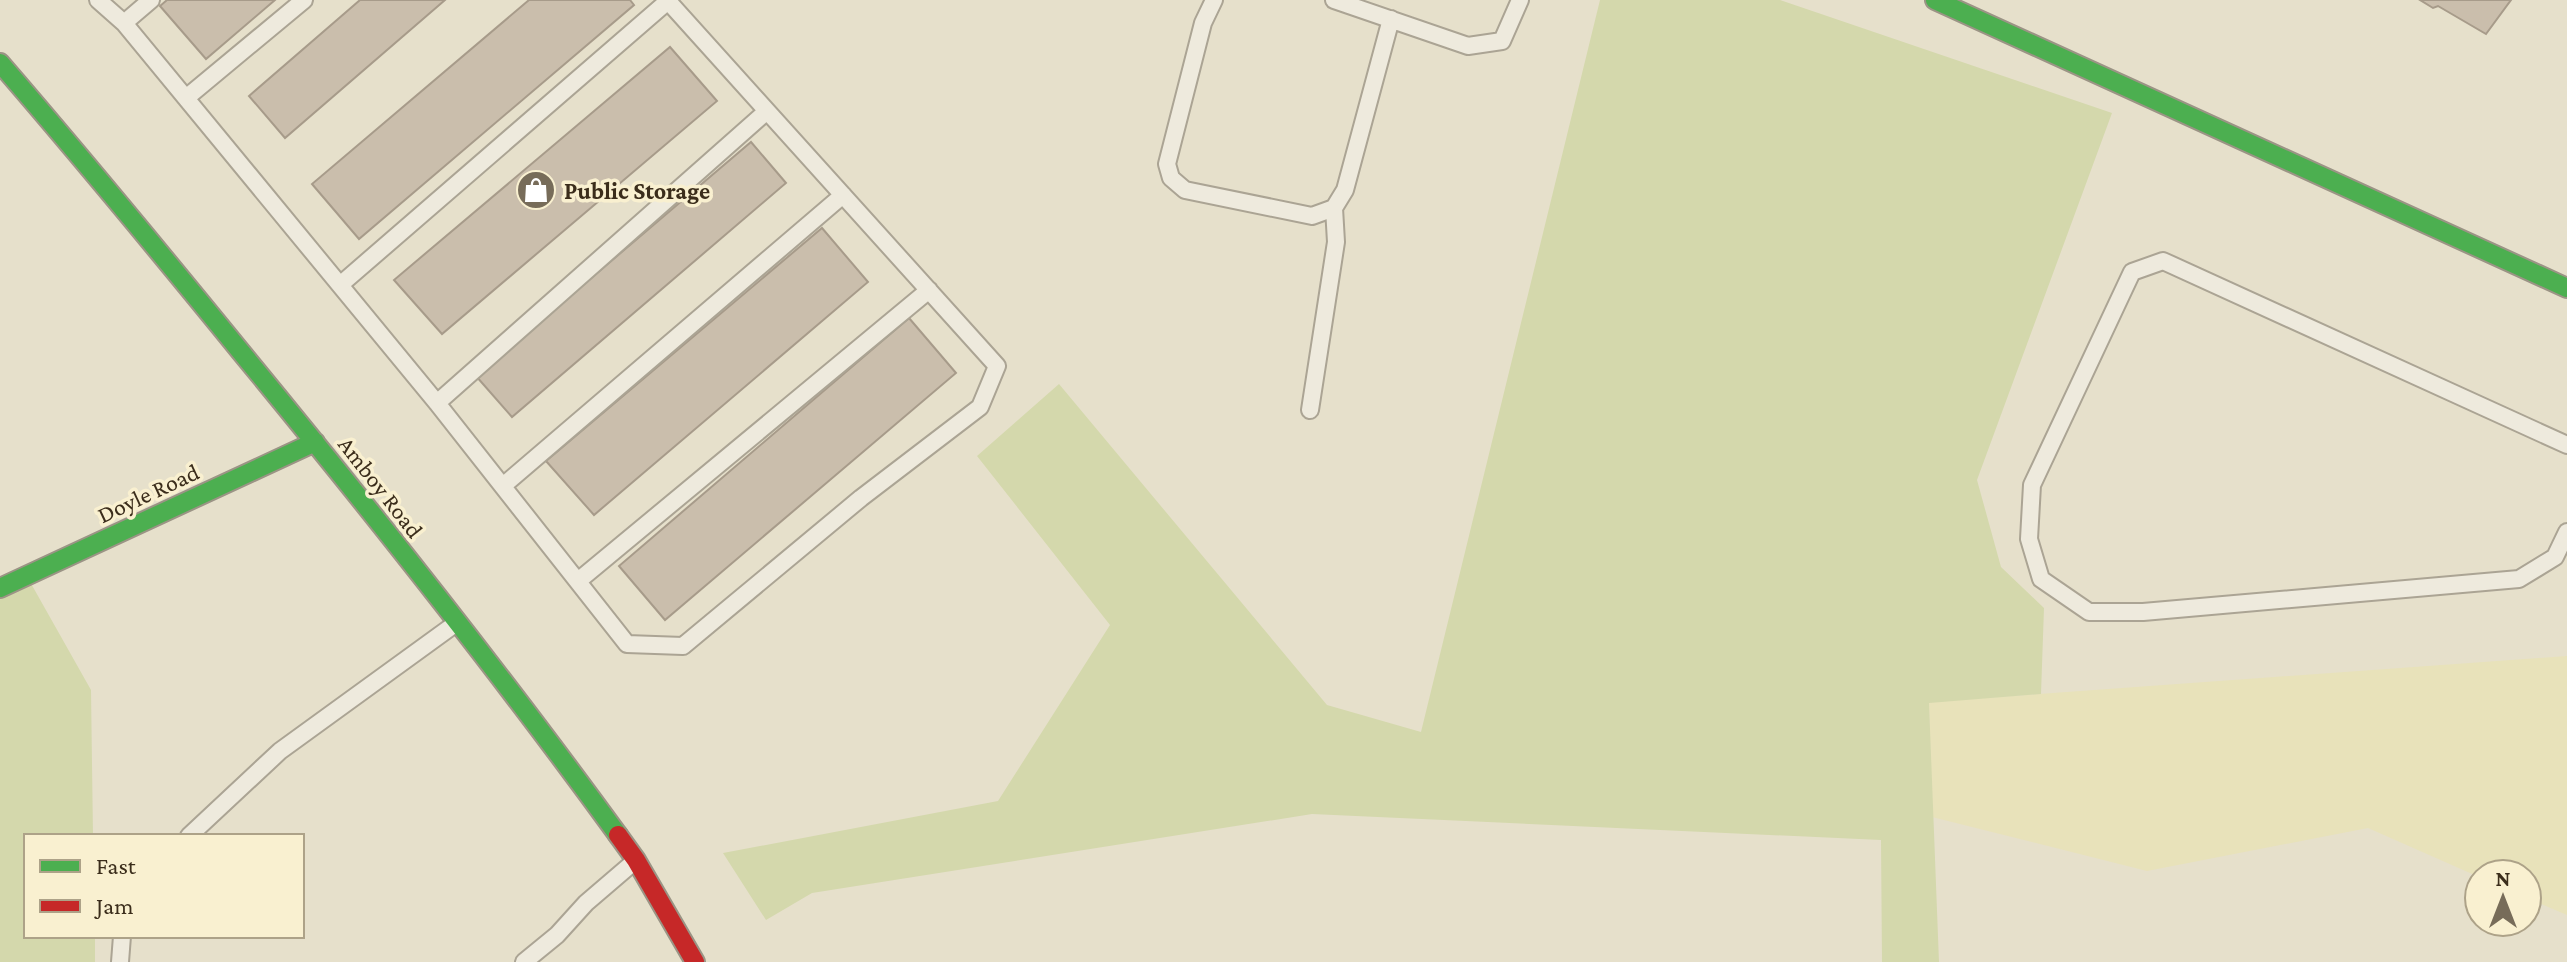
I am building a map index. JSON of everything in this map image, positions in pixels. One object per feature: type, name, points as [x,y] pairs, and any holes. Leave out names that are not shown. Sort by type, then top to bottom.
[{"type":"street","points":[[1935,0],[2567,288]]},
{"type":"street","name":"Amboy Road","points":[[0,63],[79,154],[315,442],[527,710],[636,860],[695,962]]},
{"type":"street","name":"Doyle Road","points":[[0,588],[315,442]]},
{"type":"lane","points":[[98,0],[124,23],[437,403],[627,644],[683,646],[861,498],[980,407],[997,366],[667,0],[340,285]]},
{"type":"lane","points":[[124,23],[151,0]]},
{"type":"lane","points":[[186,98],[304,0]]},
{"type":"lane","points":[[1214,0],[1203,23],[1167,164],[1171,178],[1185,190],[1312,216],[1334,208]]},
{"type":"lane","points":[[1334,0],[1468,46],[1502,41],[1520,0]]},
{"type":"lane","points":[[1310,410],[1336,242],[1334,208],[1345,190],[1391,19]]},
{"type":"lane","points":[[437,403],[767,111]]},
{"type":"lane","points":[[504,485],[843,195]]},
{"type":"lane","points":[[2567,445],[2163,261],[2132,272],[2032,485],[2029,539],[2041,579],[2089,612],[2143,612],[2519,579],[2555,557],[2567,533]]},
{"type":"lane","points":[[578,581],[929,290]]},
{"type":"lane","points":[[191,834],[280,751],[456,623]]},
{"type":"lane","points":[[524,962],[636,860]]},
{"type":"lane","points":[[120,962],[122,938]]},
{"type":"shaded area","points":[[2567,656],[2567,915],[2543,905],[2543,858],[2463,858],[2463,870],[2368,828],[2147,871],[1932,817],[1929,702]]},
{"type":"green space","points":[[1600,0],[1780,0],[2112,113],[1977,480],[2001,567],[2044,608],[2041,694],[1929,703],[1939,962],[1882,962],[1881,840],[1312,814],[812,893],[766,920],[723,853],[998,801],[1110,625],[977,456],[1059,384],[1327,705],[1421,732]]},
{"type":"green space","points":[[29,580],[91,690],[93,834],[24,834],[24,938],[95,938],[95,962],[0,962],[0,594]]},
{"type":"building","points":[[167,0],[275,0],[206,59],[160,6]]},
{"type":"building","points":[[360,0],[445,0],[285,138],[249,96]]},
{"type":"building","points":[[529,0],[630,0],[634,5],[359,239],[312,184]]},
{"type":"building","points":[[2420,0],[2511,0],[2486,34],[2438,6],[2433,8]]},
{"type":"building","points":[[670,47],[717,101],[442,334],[394,280]]},
{"type":"building","points":[[751,142],[786,183],[512,417],[476,376]]},
{"type":"building","points":[[822,228],[868,282],[594,515],[546,461]]},
{"type":"building","points":[[909,318],[956,373],[665,620],[619,566]]},
{"type":"traffic: fast","points":[[1935,0],[2567,288]]},
{"type":"traffic: fast","points":[[0,63],[290,411],[480,651],[618,835]]},
{"type":"traffic: fast","points":[[0,588],[315,442]]},
{"type":"traffic: jam","points":[[618,835],[636,860],[695,962]]},
{"type":"place","name":"Public Storage","points":[[536,190]]}]
